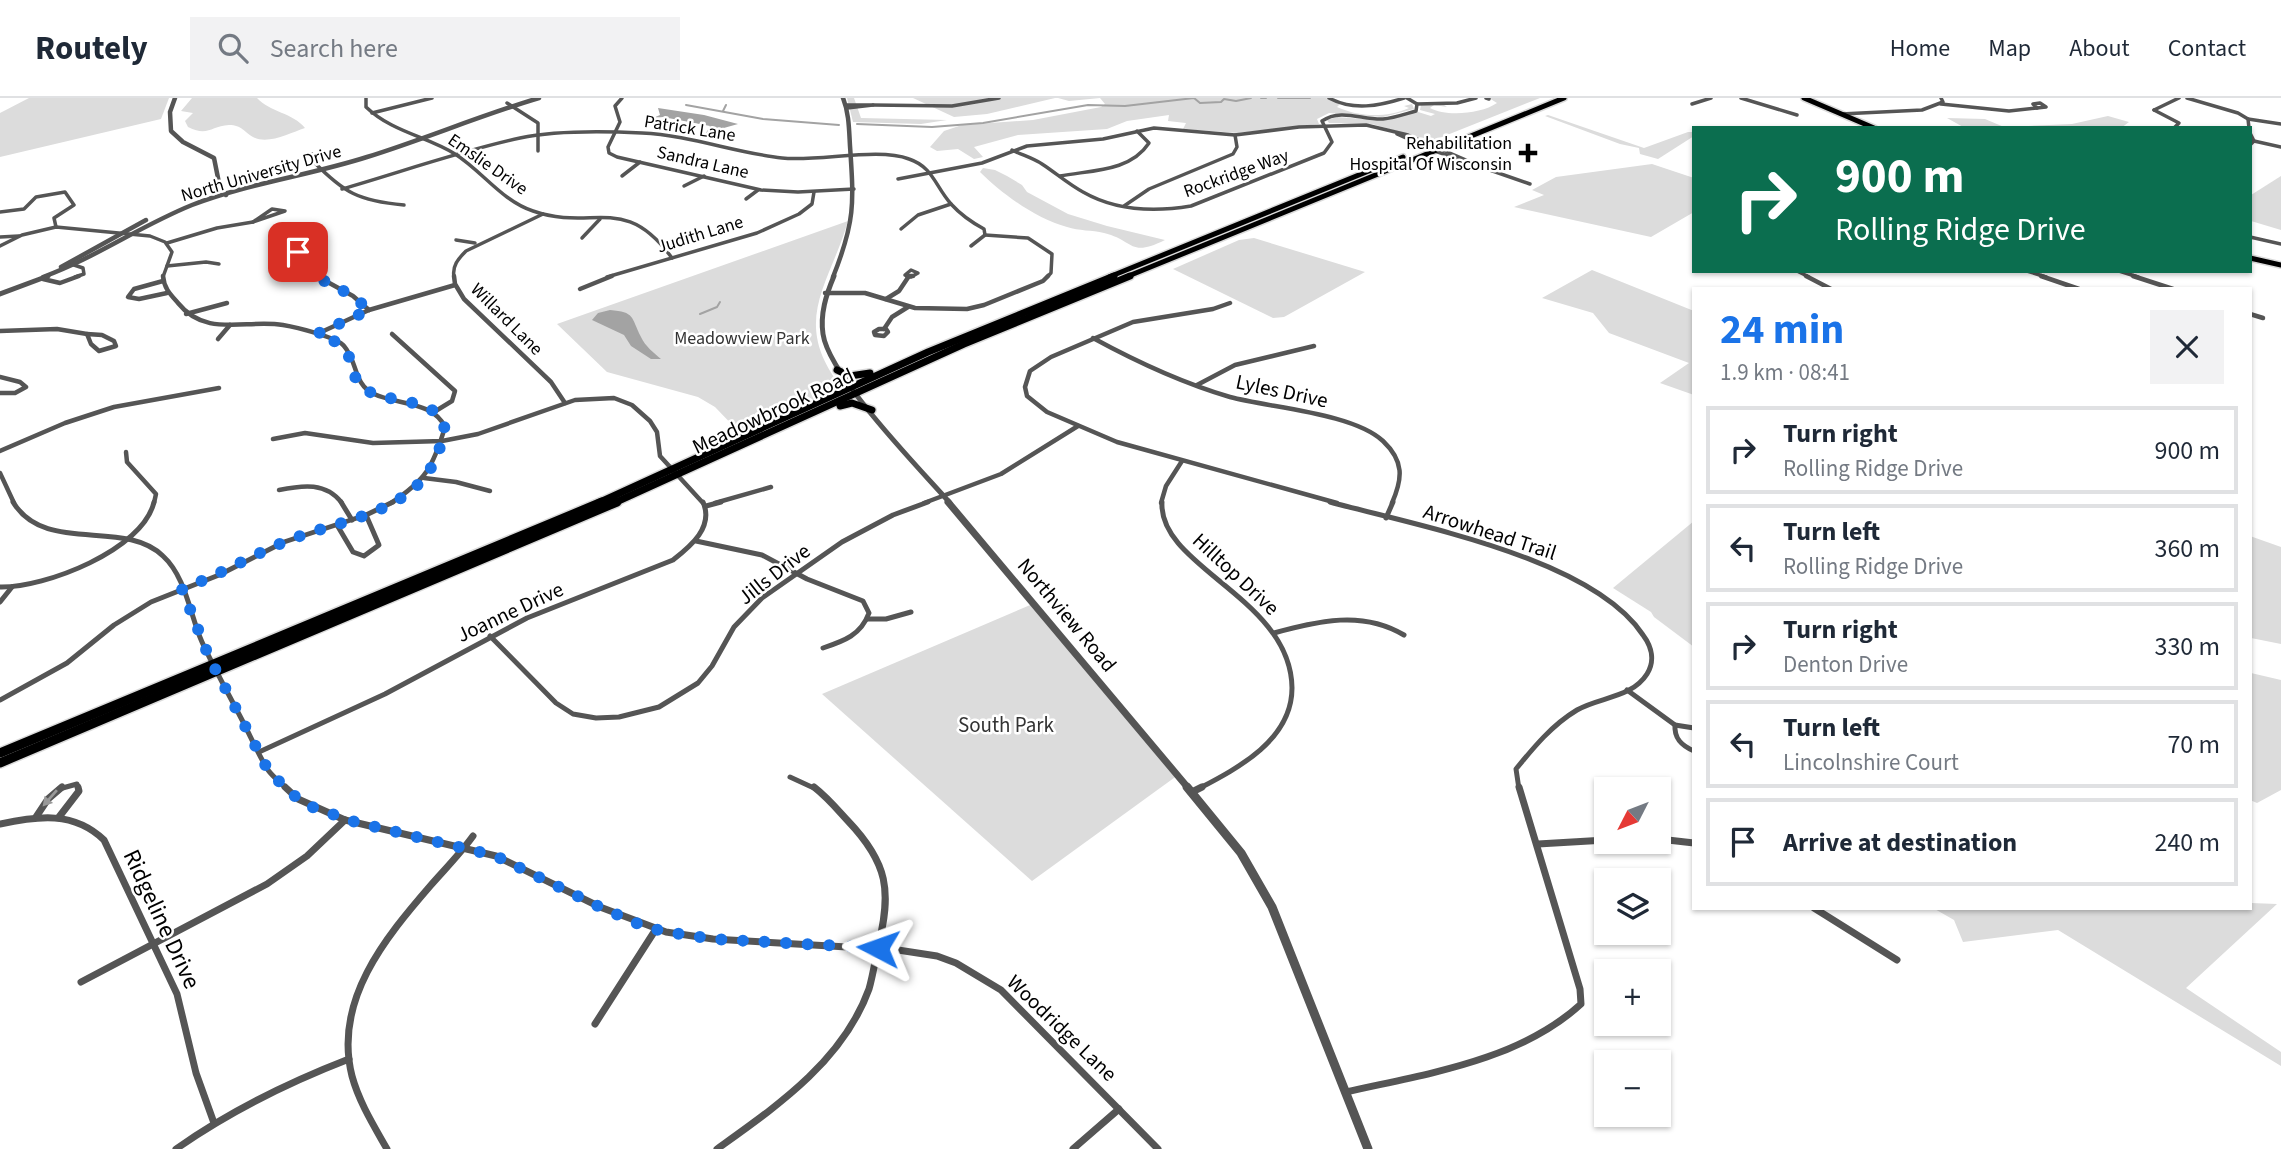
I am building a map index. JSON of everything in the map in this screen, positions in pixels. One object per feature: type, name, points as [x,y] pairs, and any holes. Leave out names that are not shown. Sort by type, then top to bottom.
[{"type":"main road","name":"Meadowbrook Road","points":[[676,473],[854,390],[1549,98]]},
{"type":"main road","name":"Meadowbrook Road","points":[[924,353],[1564,98]]},
{"type":"main road","points":[[1797,98],[1841,114]]},
{"type":"main road","points":[[1804,98],[1869,126]]},
{"type":"main road","points":[[2252,258],[2281,265]]},
{"type":"main road","points":[[837,370],[850,376],[859,376],[924,353]]},
{"type":"main road","points":[[854,390],[912,362],[924,353]]},
{"type":"main road","name":"Meadowbrook Road","points":[[0,764],[215,668],[773,432],[854,390]]},
{"type":"main road","points":[[773,432],[847,404],[857,404],[872,410]]},
{"type":"main road","name":"Meadowbrook Road","points":[[0,753],[215,668]]},
{"type":"street","points":[[175,98],[167,119],[169,129],[180,140],[216,160],[215,176],[225,194]]},
{"type":"street","name":"Emslie Drive","points":[[366,98],[366,107],[393,130],[457,155],[521,206],[542,214],[626,221],[643,226],[672,258]]},
{"type":"street","points":[[372,113],[432,98]]},
{"type":"street","name":"North University Drive","points":[[0,292],[68,264],[172,208],[320,168],[417,138],[526,98]]},
{"type":"street","name":"North University Drive","points":[[509,104],[539,98]]},
{"type":"street","name":"Sandra Lane","points":[[622,98],[615,106],[620,122],[608,147],[609,153],[620,158],[758,190],[814,192],[854,189]]},
{"type":"street","name":"Northview Road","points":[[843,98],[855,201],[849,231],[825,294],[821,317],[830,358],[837,370],[1241,853],[1266,895],[1368,1149]]},
{"type":"street","points":[[846,106],[971,106],[999,98]]},
{"type":"street","points":[[1329,98],[1335,102],[1371,105],[1405,98],[1417,104],[1457,103],[1476,98]]},
{"type":"street","points":[[1692,104],[1711,98]]},
{"type":"street","points":[[1741,98],[1797,116]]},
{"type":"street","points":[[1941,98],[1941,104]]},
{"type":"street","points":[[2176,126],[2179,123],[2174,118],[2154,110],[2179,98]]},
{"type":"street","points":[[2187,98],[2248,118],[2281,124]]},
{"type":"street","points":[[874,105],[883,99]]},
{"type":"street","points":[[509,104],[537,121],[540,135],[538,151]]},
{"type":"street","points":[[1324,125],[1322,121],[1325,117],[1336,115],[1383,119],[1416,111],[1417,104]]},
{"type":"street","points":[[1841,114],[1861,110],[1931,108],[1941,104],[2009,111],[2037,108]]},
{"type":"street","points":[[2248,118],[2249,126]]},
{"type":"street","points":[[898,179],[982,163],[1012,150],[1046,143],[1103,139],[1136,131],[1167,129],[1236,135],[1324,125],[1366,125],[1394,132],[1530,184]]},
{"type":"street","name":"Rockridge Way","points":[[1012,150],[1042,164],[1086,195],[1150,210],[1191,206],[1316,158],[1324,153],[1332,142],[1324,125]]},
{"type":"street","points":[[1060,177],[1136,158],[1144,153],[1149,143],[1136,131]]},
{"type":"street","name":"Patrick Lane","points":[[342,189],[502,142],[540,135],[667,135],[783,158],[903,157],[916,161],[932,173]]},
{"type":"street","points":[[1124,206],[1151,186],[1233,154],[1237,147],[1236,135]]},
{"type":"street","points":[[2252,136],[2254,141],[2281,147]]},
{"type":"street","points":[[312,154],[312,159],[320,168],[358,200],[404,205]]},
{"type":"street","points":[[622,176],[640,162]]},
{"type":"street","points":[[932,173],[938,188],[951,204],[965,218],[984,229],[985,235]]},
{"type":"street","points":[[684,186],[704,176]]},
{"type":"street","points":[[746,199],[758,190]]},
{"type":"street","points":[[0,212],[24,209],[36,197],[65,192],[74,205],[54,218],[56,227]]},
{"type":"street","name":"Judith Lane","points":[[580,289],[620,273],[791,219],[807,209],[814,200],[814,192]]},
{"type":"street","name":"North University Drive","points":[[0,292],[43,279],[76,265],[172,212],[225,194]]},
{"type":"street","points":[[901,229],[918,215],[951,204]]},
{"type":"street","points":[[167,243],[217,228],[253,222],[280,215],[285,211],[279,208],[269,210],[253,222]]},
{"type":"street","points":[[456,240],[475,243],[542,214]]},
{"type":"street","points":[[582,238],[600,219]]},
{"type":"street","points":[[0,237],[56,227],[154,237],[167,243],[172,252],[163,281],[167,293],[186,314],[201,323],[275,324],[337,340],[345,346],[358,382],[368,391],[434,412],[445,427],[435,461],[424,478],[398,499],[366,516],[284,542],[219,575],[128,615],[67,663],[0,700]]},
{"type":"street","points":[[0,246],[22,235]]},
{"type":"street","points":[[825,294],[872,295],[926,310],[977,307],[1043,281],[1051,273],[1052,254],[1028,238],[985,235],[971,246]]},
{"type":"street","points":[[2252,237],[2281,244]]},
{"type":"street","name":"Willard Lane","points":[[475,243],[457,260],[455,285],[464,299],[551,382],[565,403]]},
{"type":"street","points":[[323,279],[320,248],[311,247],[299,251],[299,263],[303,270],[353,296],[369,310]]},
{"type":"street","points":[[167,266],[206,262],[219,264]]},
{"type":"street","points":[[43,279],[60,283],[78,278],[85,270],[68,264]]},
{"type":"street","points":[[1801,273],[1827,287]]},
{"type":"street","points":[[2033,273],[2073,287]]},
{"type":"street","points":[[2125,273],[2167,287]]},
{"type":"street","points":[[886,299],[899,291],[909,276]]},
{"type":"street","points":[[163,281],[138,287],[128,296],[139,299],[167,293]]},
{"type":"street","points":[[317,334],[369,310],[455,285]]},
{"type":"street","points":[[186,314],[227,303]]},
{"type":"street","name":"Arrowhead Trail","points":[[1230,303],[1213,309],[1139,321],[1093,338],[1042,362],[1030,371],[1025,387],[1029,399],[1038,407],[1116,442],[1537,562],[1595,590],[1623,608],[1642,630],[1652,650],[1651,669],[1636,686],[1570,714],[1531,750],[1516,769],[1520,792],[1580,989],[1581,1004],[1570,1018],[1536,1035],[1451,1069],[1346,1092]]},
{"type":"street","points":[[884,329],[892,317],[908,306]]},
{"type":"street","points":[[2252,315],[2263,318]]},
{"type":"street","points":[[218,339],[230,325]]},
{"type":"street","points":[[0,331],[70,330],[108,337],[116,346],[99,351],[90,344],[87,334]]},
{"type":"street","points":[[392,334],[455,391],[452,401],[434,412]]},
{"type":"street","name":"Lyles Drive","points":[[1093,338],[1197,385],[1242,401],[1345,422],[1381,439],[1398,457],[1403,477],[1399,494],[1386,517]]},
{"type":"street","points":[[1197,385],[1235,365],[1314,346]]},
{"type":"street","points":[[0,377],[20,382],[26,387],[15,393],[0,393]]},
{"type":"street","points":[[0,451],[72,420],[114,407],[219,388]]},
{"type":"street","points":[[273,439],[305,433],[373,443],[442,441],[492,430],[565,403],[598,397],[614,398],[632,405],[653,424],[657,432],[660,456],[700,496],[706,506],[707,522],[696,541],[751,552],[778,562],[796,574],[860,598],[868,608],[867,619],[858,633],[823,648]]},
{"type":"street","name":"Jills Drive","points":[[490,636],[541,690],[567,711],[596,718],[632,715],[659,707],[698,683],[712,666],[734,627],[751,608],[796,574],[886,518],[1018,466],[1078,426]]},
{"type":"street","points":[[0,587],[39,584],[66,575],[90,563],[122,540],[147,517],[156,499],[152,487],[127,462],[126,452]]},
{"type":"street","name":"Hilltop Drive","points":[[1182,461],[1162,497],[1162,512],[1166,524],[1186,550],[1274,633],[1283,646],[1292,673],[1291,703],[1280,729],[1262,750],[1247,762],[1192,792]]},
{"type":"street","name":"Woodridge Lane","points":[[0,472],[20,512],[38,524],[149,547],[173,564],[215,668],[269,772],[298,799],[345,820],[496,856],[600,907],[656,929],[713,939],[878,948],[937,956],[986,979],[1017,1006],[1158,1149]]},
{"type":"street","points":[[424,478],[456,482],[491,491]]},
{"type":"street","points":[[279,490],[311,485],[327,489],[344,504],[352,520]]},
{"type":"street","points":[[706,506],[771,487]]},
{"type":"street","points":[[337,525],[350,552],[356,555],[366,554],[379,545],[366,516]]},
{"type":"street","name":"Joanne Drive","points":[[259,752],[375,699],[490,636],[558,605],[659,566],[696,541]]},
{"type":"street","points":[[0,602],[12,587]]},
{"type":"street","points":[[867,619],[886,619],[911,612]]},
{"type":"street","points":[[1274,633],[1352,618],[1388,624],[1404,635]]},
{"type":"street","points":[[1627,690],[1675,725],[1692,728]]},
{"type":"street","points":[[1675,725],[1678,741],[1692,750]]},
{"type":"street","points":[[717,1149],[784,1101],[820,1068],[858,1011],[867,992],[878,948],[887,901],[887,882],[881,863],[865,838],[816,789],[801,778],[790,776]]},
{"type":"street","points":[[36,817],[56,790],[68,784],[77,784],[79,791],[59,817]]},
{"type":"street","name":"Ridgeline Drive","points":[[0,824],[36,817],[59,817],[88,825],[104,840],[177,994],[196,1073],[214,1123]]},
{"type":"street","points":[[80,982],[282,874],[313,851],[345,820]]},
{"type":"street","points":[[387,1149],[359,1093],[349,1059],[350,1017],[360,986],[384,940],[473,836]]},
{"type":"street","points":[[1671,840],[1692,843]]},
{"type":"street","points":[[1538,844],[1594,841]]},
{"type":"street","points":[[1817,910],[1898,960]]},
{"type":"street","points":[[595,1024],[656,929]]},
{"type":"street","points":[[176,1149],[264,1094],[349,1059]]},
{"type":"street","points":[[1073,1149],[1119,1109]]},
{"type":"green space","points":[[29,98],[169,98],[161,119],[0,157],[0,113]]},
{"type":"green space","points":[[192,98],[257,98],[305,128],[265,140],[253,137],[233,125],[205,131],[195,130],[188,127],[185,121],[193,113],[181,111]]},
{"type":"green space","points":[[847,98],[854,98],[861,118],[947,120],[921,124],[853,122]]},
{"type":"green space","points":[[913,98],[1055,98],[987,114],[954,117]]},
{"type":"green space","points":[[1058,98],[1100,98],[1069,101]]},
{"type":"green space","points":[[1100,98],[1326,98],[1340,104],[1337,107],[1362,114],[1390,114],[1409,108],[1404,106],[1412,104],[1414,109],[1383,117],[1329,113],[1317,119],[1319,124],[1238,133],[1183,129],[1186,123],[1168,121],[1169,115],[1127,121],[1107,129],[1018,135],[974,147],[983,157],[974,159],[958,149],[937,151],[930,147],[944,131],[962,125],[1033,120],[1101,107],[1105,104]]},
{"type":"green space","points":[[1489,98],[1540,98],[1432,141],[1372,124],[1329,123],[1327,120],[1337,117],[1376,120],[1418,112],[1431,116],[1435,114],[1420,110],[1421,105],[1434,105],[1430,108],[1437,111],[1464,113],[1482,110],[1497,103]]},
{"type":"green space","points":[[1545,116],[1644,148],[1688,132],[1692,132],[1692,137],[1658,159],[1640,154],[1639,148],[1620,144]]},
{"type":"green space","points":[[2108,116],[2129,122],[2124,126],[2027,126],[2072,124]]},
{"type":"green space","points":[[1947,118],[1985,119],[2002,126],[1961,126]]},
{"type":"green space","points":[[1652,164],[1692,177],[1692,213],[1651,237],[1514,207],[1544,195],[1532,190],[1556,177]]},
{"type":"green space","points":[[983,168],[1007,176],[1022,185],[1027,192],[1068,214],[1165,240],[1138,248],[1114,236],[1055,223],[1031,212],[1009,197],[980,172]]},
{"type":"green space","points":[[2281,176],[2281,230],[2252,221],[2252,194]]},
{"type":"green space","name":"Meadowview Park","points":[[848,221],[825,283],[816,321],[818,340],[825,361],[839,384],[838,388],[742,435],[715,407],[698,397],[607,372],[557,324]]},
{"type":"green space","points":[[1254,238],[1365,272],[1284,317],[1273,318],[1173,269],[1239,240]]},
{"type":"green space","points":[[1592,270],[1692,310],[1692,394],[1660,383],[1689,363],[1609,333],[1593,313],[1542,298]]},
{"type":"green space","points":[[1692,523],[1692,646],[1651,612],[1613,588]]},
{"type":"green space","points":[[2252,537],[2281,547],[2281,644],[2252,638]]},
{"type":"green space","name":"South Park","points":[[1035,603],[1178,775],[1032,881],[822,694]]},
{"type":"green space","points":[[2252,673],[2281,680],[2281,790],[2257,803],[2252,801]]},
{"type":"green space","points":[[2252,903],[2277,904],[2186,988],[2281,1052],[2281,1066],[2058,930],[1963,942],[1954,920],[1936,910],[2252,910]]},
{"type":"shaded area","points":[[658,108],[704,115],[738,124],[706,133],[710,126],[663,117],[653,118],[660,115]]},
{"type":"shaded area","points":[[610,310],[628,314],[645,343],[661,359],[651,359],[631,346],[624,335],[592,320],[598,313]]},
{"type":"waterway","points":[[857,124],[932,127],[983,123],[1088,105],[1125,106],[1194,98],[1200,103],[1251,98]]},
{"type":"waterway","points":[[1261,98],[1266,98]]},
{"type":"waterway","points":[[1278,98],[1310,98]]},
{"type":"waterway","points":[[686,105],[763,119],[839,125]]},
{"type":"waterway","points":[[723,111],[726,105]]},
{"type":"waterway","points":[[700,314],[717,307],[720,302]]},
{"type":"place","name":"Rehabilitation Hospital Of Wisconsin","points":[[1528,153]]},
{"type":"route","points":[[298,252],[299,263],[309,275],[323,279],[353,296],[369,310],[317,334],[337,340],[345,346],[362,387],[376,395],[430,410],[441,418],[445,427],[440,449],[430,471],[414,488],[398,499],[366,516],[284,542],[219,575],[182,589],[209,657],[269,772],[298,799],[331,815],[477,849],[643,926],[713,939],[878,948]]}]
